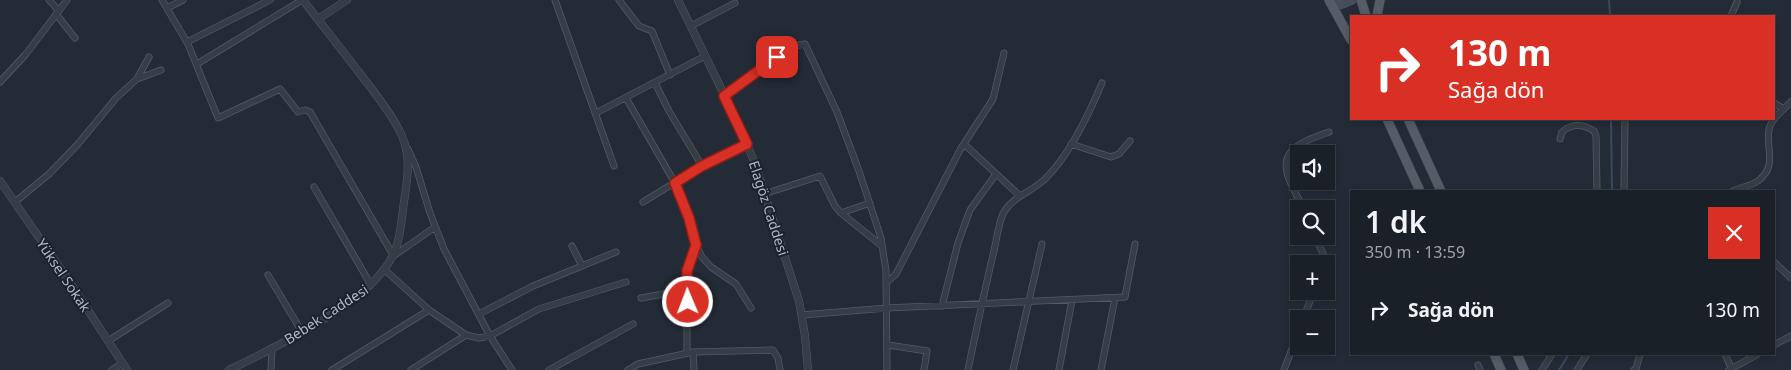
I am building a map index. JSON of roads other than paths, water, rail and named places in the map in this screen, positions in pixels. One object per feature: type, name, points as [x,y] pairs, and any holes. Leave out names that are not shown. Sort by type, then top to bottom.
[{"type":"main road","points":[[1330,2],[1340,4],[1352,0]]},
{"type":"main road","points":[[1361,0],[1366,15]]},
{"type":"main road","points":[[1377,15],[1380,0]]},
{"type":"main road","points":[[1330,2],[1350,38]]},
{"type":"main road","points":[[1387,120],[1420,190]]},
{"type":"main road","points":[[1408,120],[1441,190]]},
{"type":"main road","points":[[1494,355],[1502,370]]},
{"type":"main road","points":[[1516,355],[1524,370]]},
{"type":"street","points":[[49,0],[75,38]]},
{"type":"street","points":[[0,82],[26,54],[67,0]]},
{"type":"street","points":[[162,0],[187,42],[218,118],[280,89],[298,112],[305,110],[310,112],[393,256],[435,227]]},
{"type":"street","points":[[167,8],[183,0]]},
{"type":"street","points":[[187,42],[270,0]]},
{"type":"street","points":[[197,64],[303,0]]},
{"type":"street","name":"Bebek Caddesi","points":[[229,370],[302,332],[371,285],[385,270],[393,256],[400,236],[408,167],[399,128],[303,0]]},
{"type":"street","points":[[318,19],[347,0]]},
{"type":"street","points":[[555,0],[614,166]]},
{"type":"street","points":[[619,0],[639,26],[652,31],[670,75]]},
{"type":"street","name":"Elagöz Caddesi","points":[[678,0],[747,144],[799,300],[808,370]]},
{"type":"street","points":[[1731,15],[1737,2]]},
{"type":"street","points":[[691,26],[735,3]]},
{"type":"street","points":[[724,96],[793,46],[805,44],[837,112],[860,171],[882,246],[886,283],[887,370]]},
{"type":"street","points":[[886,283],[896,274],[964,144],[993,99],[1004,53]]},
{"type":"street","points":[[596,113],[705,56]]},
{"type":"street","points":[[15,202],[64,159],[92,129],[116,98],[137,78],[150,57]]},
{"type":"street","points":[[137,78],[161,70]]},
{"type":"street","points":[[655,82],[669,111],[702,166]]},
{"type":"street","points":[[968,370],[981,304],[1003,214],[1020,196],[1047,178],[1071,144],[1087,116],[1102,83]]},
{"type":"street","points":[[626,98],[675,183],[689,218],[696,245],[702,257],[710,267],[736,284],[751,308]]},
{"type":"street","points":[[1775,118],[1791,102]]},
{"type":"street","points":[[1775,104],[1784,109]]},
{"type":"street","points":[[1624,190],[1625,120]]},
{"type":"street","points":[[1736,190],[1755,183],[1765,173],[1770,157],[1768,140],[1770,128],[1774,120]]},
{"type":"street","points":[[1560,139],[1562,132],[1570,126],[1584,126],[1594,130],[1596,136],[1597,190]]},
{"type":"street","points":[[1300,200],[1289,181],[1285,164],[1288,156],[1295,147],[1330,132]]},
{"type":"street","points":[[1071,144],[1111,157],[1119,154],[1130,140]]},
{"type":"street","points":[[404,143],[416,167],[444,249],[509,369]]},
{"type":"street","points":[[643,202],[702,166],[747,144]]},
{"type":"street","points":[[964,144],[1020,196]]},
{"type":"street","points":[[942,306],[958,243],[970,210],[996,174]]},
{"type":"street","points":[[764,194],[820,176],[835,206],[841,213],[882,246]]},
{"type":"street","name":"Yüksel Sokak","points":[[0,181],[68,278],[126,370]]},
{"type":"street","points":[[314,187],[371,285]]},
{"type":"street","points":[[841,213],[870,203]]},
{"type":"street","points":[[1013,370],[1027,302],[1042,244]]},
{"type":"street","points":[[802,315],[887,308],[1125,297],[1135,244]]},
{"type":"street","points":[[641,298],[665,294],[673,291],[682,283],[696,245]]},
{"type":"street","points":[[572,246],[582,266]]},
{"type":"street","points":[[479,314],[533,286],[616,252]]},
{"type":"street","points":[[1775,263],[1791,278]]},
{"type":"street","points":[[385,270],[429,310],[466,335],[479,338],[490,336],[539,309],[626,282]]},
{"type":"street","points":[[687,271],[690,353],[694,370]]},
{"type":"street","points":[[268,275],[302,332]]},
{"type":"street","points":[[1102,370],[1114,298]]},
{"type":"street","points":[[1059,370],[1072,300]]},
{"type":"street","points":[[108,341],[168,303]]},
{"type":"street","points":[[332,370],[429,310]]},
{"type":"street","points":[[549,370],[633,324]]},
{"type":"street","points":[[411,370],[466,335]]},
{"type":"street","points":[[1775,344],[1791,336]]},
{"type":"street","points":[[888,345],[926,351],[924,370]]},
{"type":"street","points":[[272,348],[272,370]]},
{"type":"street","points":[[628,370],[638,364],[690,353],[773,350],[778,358],[780,370]]},
{"type":"street","points":[[1284,370],[1290,354]]},
{"type":"street","points":[[1542,370],[1551,355]]},
{"type":"street","points":[[1577,370],[1586,355]]},
{"type":"street","points":[[1635,370],[1640,355]]},
{"type":"street","points":[[1725,355],[1731,369],[1756,355]]},
{"type":"street","points":[[112,370],[122,362]]},
{"type":"waterway","points":[[1609,0],[1610,15]]},
{"type":"waterway","points":[[1611,120],[1612,190]]},
{"type":"waterway","points":[[1559,370],[1568,355]]}]
